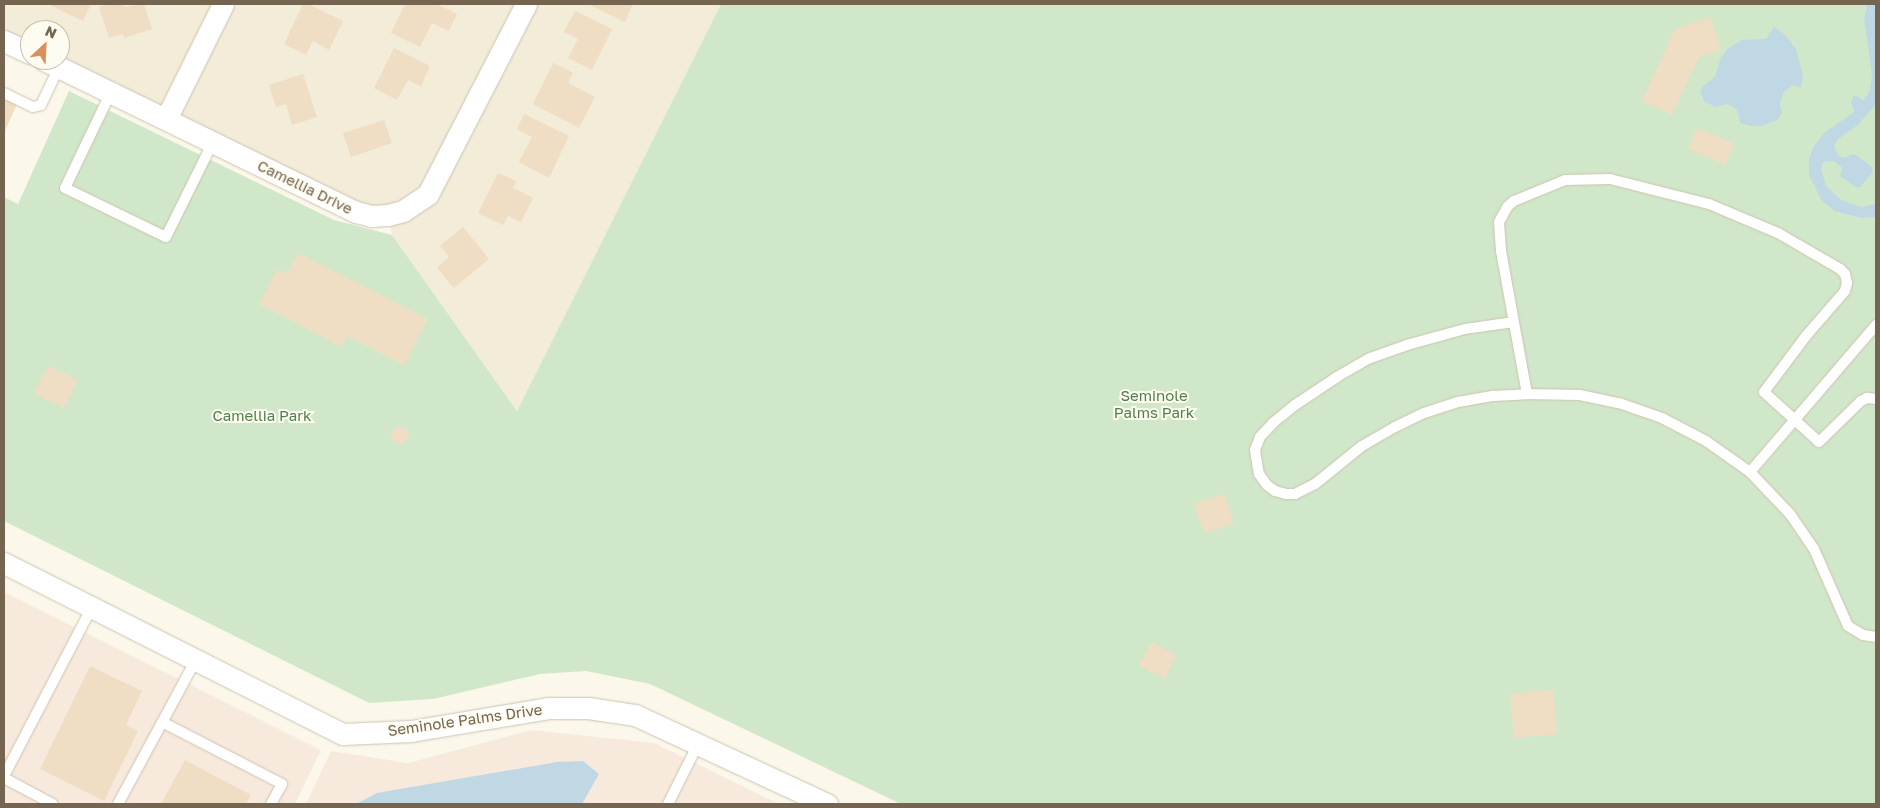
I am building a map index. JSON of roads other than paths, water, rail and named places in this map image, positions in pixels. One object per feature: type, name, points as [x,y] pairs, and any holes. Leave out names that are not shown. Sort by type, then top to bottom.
[{"type":"street","points":[[166,119],[223,4]]},
{"type":"street","name":"Camellia Drive","points":[[64,70],[356,212],[388,216],[403,211],[428,194],[526,4]]},
{"type":"street","points":[[4,41],[20,48]]},
{"type":"street","name":"Seminole Palms Drive","points":[[4,563],[343,734],[411,731],[548,708],[588,708],[635,715],[828,804]]},
{"type":"lane","points":[[4,93],[33,107],[41,105],[50,70]]},
{"type":"lane","points":[[111,92],[65,188],[166,237],[213,142]]},
{"type":"lane","points":[[1528,394],[1498,228],[1504,212],[1514,201],[1565,180],[1610,179],[1709,204],[1778,233],[1840,269],[1845,274],[1847,283],[1845,292],[1806,336],[1764,392],[1819,442],[1861,401],[1866,398],[1876,399]]},
{"type":"lane","points":[[1514,322],[1465,329],[1407,345],[1368,360],[1337,377],[1295,405],[1273,423],[1260,437],[1255,450],[1259,474],[1267,485],[1275,490],[1286,494],[1295,494],[1314,484],[1362,446],[1424,413],[1458,402],[1493,396],[1528,394],[1580,395],[1619,403],[1662,418],[1706,441],[1750,472],[1790,514],[1814,549],[1848,626],[1863,636],[1876,638]]},
{"type":"lane","points":[[1750,472],[1876,326]]},
{"type":"lane","points":[[53,804],[37,800],[4,777],[92,607]]},
{"type":"lane","points":[[118,804],[196,660]]},
{"type":"lane","points":[[162,722],[282,784],[271,804]]},
{"type":"lane","points":[[668,804],[698,744]]},
{"type":"water","points":[[1868,4],[1876,4],[1876,104],[1858,125],[1838,139],[1834,146],[1839,156],[1845,158],[1852,154],[1856,155],[1872,167],[1873,172],[1860,187],[1856,187],[1840,176],[1842,168],[1834,161],[1823,162],[1821,169],[1826,186],[1841,200],[1861,207],[1876,204],[1876,217],[1861,218],[1835,211],[1822,201],[1809,175],[1809,159],[1814,146],[1824,133],[1854,112],[1851,102],[1854,95],[1864,100],[1870,90],[1872,75],[1864,18]]},
{"type":"water","points":[[1774,27],[1784,34],[1796,49],[1803,76],[1801,88],[1793,85],[1784,92],[1780,104],[1782,113],[1777,120],[1761,126],[1750,126],[1740,123],[1738,112],[1734,107],[1727,104],[1715,107],[1704,101],[1700,91],[1703,86],[1715,77],[1720,60],[1727,49],[1742,40],[1766,39]]},
{"type":"water","points":[[583,761],[599,774],[582,804],[356,804],[377,793],[557,762]]},
{"type":"park label","name":"Seminole Palms Park","points":[[1154,404]]},
{"type":"park label","name":"Camellia Park","points":[[262,416]]}]
